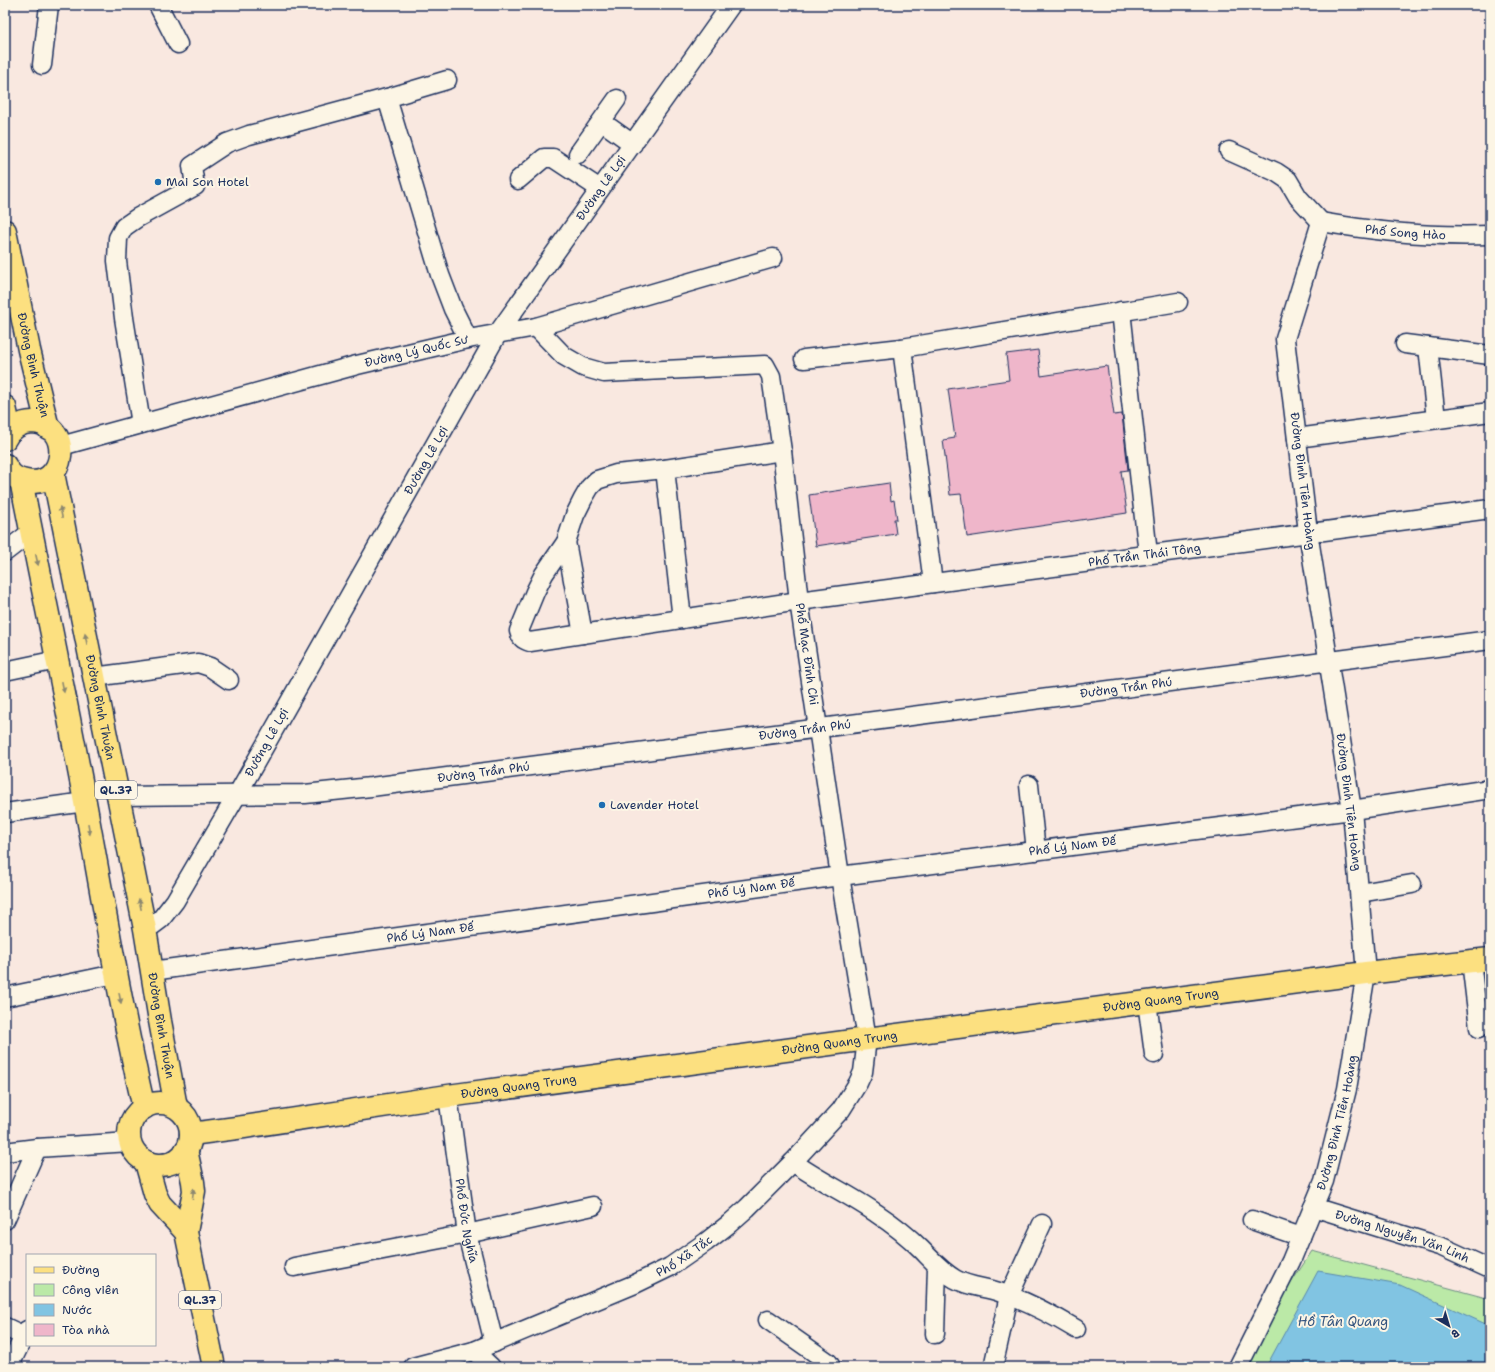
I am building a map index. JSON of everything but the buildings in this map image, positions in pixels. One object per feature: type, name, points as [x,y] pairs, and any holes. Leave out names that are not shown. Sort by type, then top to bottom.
[{"type":"main road","name":"Đường Bình Thuận","points":[[5,232],[29,350],[48,428]]},
{"type":"main road","points":[[5,407],[8,435]]},
{"type":"main road","points":[[5,465],[13,476],[29,482],[38,482],[53,473],[61,456],[61,446],[54,433],[41,424],[33,422],[25,423],[17,426],[8,435]]},
{"type":"main road","name":"Đường Bình Thuận","points":[[53,473],[145,929],[176,1107]]},
{"type":"main road","name":"QL.37","points":[[21,480],[85,802],[115,974],[144,1108]]},
{"type":"main road","name":"Đường Quang Trung","points":[[189,1142],[244,1127],[448,1096],[1366,973],[1481,960]]},
{"type":"main road","points":[[152,1104],[168,1104],[176,1107],[187,1118],[189,1142],[180,1157],[173,1162],[164,1164],[146,1162],[134,1150],[130,1142],[129,1132],[132,1122],[137,1114],[144,1108],[152,1104]]},
{"type":"main road","name":"QL.37","points":[[189,1142],[194,1191],[186,1232],[214,1367]]},
{"type":"main road","points":[[146,1162],[155,1194],[160,1204],[186,1232]]},
{"type":"street","points":[[42,65],[49,5]]},
{"type":"street","points":[[158,5],[178,44]]},
{"type":"street","name":"Đường Lê Lợi","points":[[145,929],[162,919],[175,901],[237,795],[498,333],[731,5]]},
{"type":"street","points":[[141,424],[124,318],[117,261],[118,238],[124,227],[136,218],[195,186],[192,166],[228,143],[263,131],[448,80]]},
{"type":"street","points":[[386,98],[440,275],[453,309],[468,339]]},
{"type":"street","points":[[578,154],[617,100]]},
{"type":"street","points":[[602,122],[633,144]]},
{"type":"street","points":[[1229,151],[1276,172],[1288,180],[1298,197],[1321,222]]},
{"type":"street","points":[[518,180],[544,158],[553,158],[600,189]]},
{"type":"street","name":"Phố Song Hào","points":[[1321,222],[1360,229],[1453,236],[1490,235]]},
{"type":"street","name":"Đường Đinh Tiên Hoàng","points":[[1238,1367],[1291,1261],[1324,1181],[1347,1089],[1366,973],[1352,810],[1308,532],[1285,339],[1321,222]]},
{"type":"street","name":"Đường Lý Quốc Sư","points":[[61,446],[357,365],[468,339],[536,327],[773,258]]},
{"type":"street","points":[[804,359],[902,348],[1178,302]]},
{"type":"street","points":[[1120,311],[1148,554]]},
{"type":"street","name":"Phố Mạc Đĩnh Chi","points":[[536,327],[564,356],[583,367],[604,373],[765,365],[771,376],[782,451],[799,601],[817,728],[867,1039]]},
{"type":"street","points":[[1405,344],[1490,355]]},
{"type":"street","points":[[1428,347],[1436,419]]},
{"type":"street","points":[[902,348],[934,583]]},
{"type":"street","points":[[1297,438],[1490,412]]},
{"type":"street","points":[[583,634],[566,542],[574,515],[582,499],[597,480],[616,474],[665,469],[782,451]]},
{"type":"street","points":[[665,469],[682,619]]},
{"type":"street","name":"Phố Trần Thái Tông","points":[[566,542],[544,574],[518,631],[524,640],[530,642],[799,601],[1308,532],[1490,509]]},
{"type":"street","points":[[5,552],[31,532]]},
{"type":"street","name":"Đường Trần Phú","points":[[118,796],[305,794],[370,787],[1490,640]]},
{"type":"street","points":[[5,671],[57,660]]},
{"type":"street","points":[[94,677],[198,663],[210,667],[229,680]]},
{"type":"street","points":[[1029,785],[1036,850]]},
{"type":"street","name":"Phố Lý Nam Đế","points":[[152,971],[840,876],[1352,810],[1490,789]]},
{"type":"street","points":[[5,813],[85,802]]},
{"type":"street","points":[[1360,893],[1412,884]]},
{"type":"street","points":[[1479,1028],[1481,960]]},
{"type":"street","points":[[5,997],[115,974]]},
{"type":"street","points":[[1147,1002],[1154,1054]]},
{"type":"street","name":"Phố Xã Tắc","points":[[414,1367],[474,1351],[635,1284],[670,1267],[706,1242],[747,1208],[793,1162],[841,1110],[855,1089],[863,1072],[867,1039]]},
{"type":"street","name":"Phố Đức Nghĩa","points":[[448,1096],[467,1234],[494,1343]]},
{"type":"street","points":[[5,1152],[37,1148],[130,1142]]},
{"type":"street","points":[[5,1220],[37,1148]]},
{"type":"street","points":[[793,1162],[810,1174],[876,1213],[920,1248],[937,1266],[954,1278],[965,1284],[998,1292],[1038,1307],[1076,1329]]},
{"type":"street","points":[[294,1267],[467,1234],[593,1206]]},
{"type":"street","name":"Đường Nguyễn Văn Linh","points":[[1313,1207],[1442,1247],[1490,1269]]},
{"type":"street","points":[[1252,1220],[1301,1236]]},
{"type":"street","points":[[993,1367],[1008,1296],[1042,1224]]},
{"type":"street","points":[[935,1334],[937,1266]]},
{"type":"street","points":[[768,1320],[828,1362],[831,1367]]},
{"type":"street","points":[[5,1328],[25,1333],[9,1367]]},
{"type":"street","points":[[474,1351],[491,1367]]},
{"type":"green space","name":"Hồ Tân Quang","points":[[1312,1251],[1490,1299],[1490,1367],[1236,1367]]},
{"type":"water","name":"Hồ Tân Quang","points":[[1318,1271],[1400,1285],[1490,1326],[1490,1367],[1266,1367]]},
{"type":"place","name":"Mai Son Hotel","points":[[158,182]]},
{"type":"place","name":"Lavender Hotel","points":[[602,805]]}]
